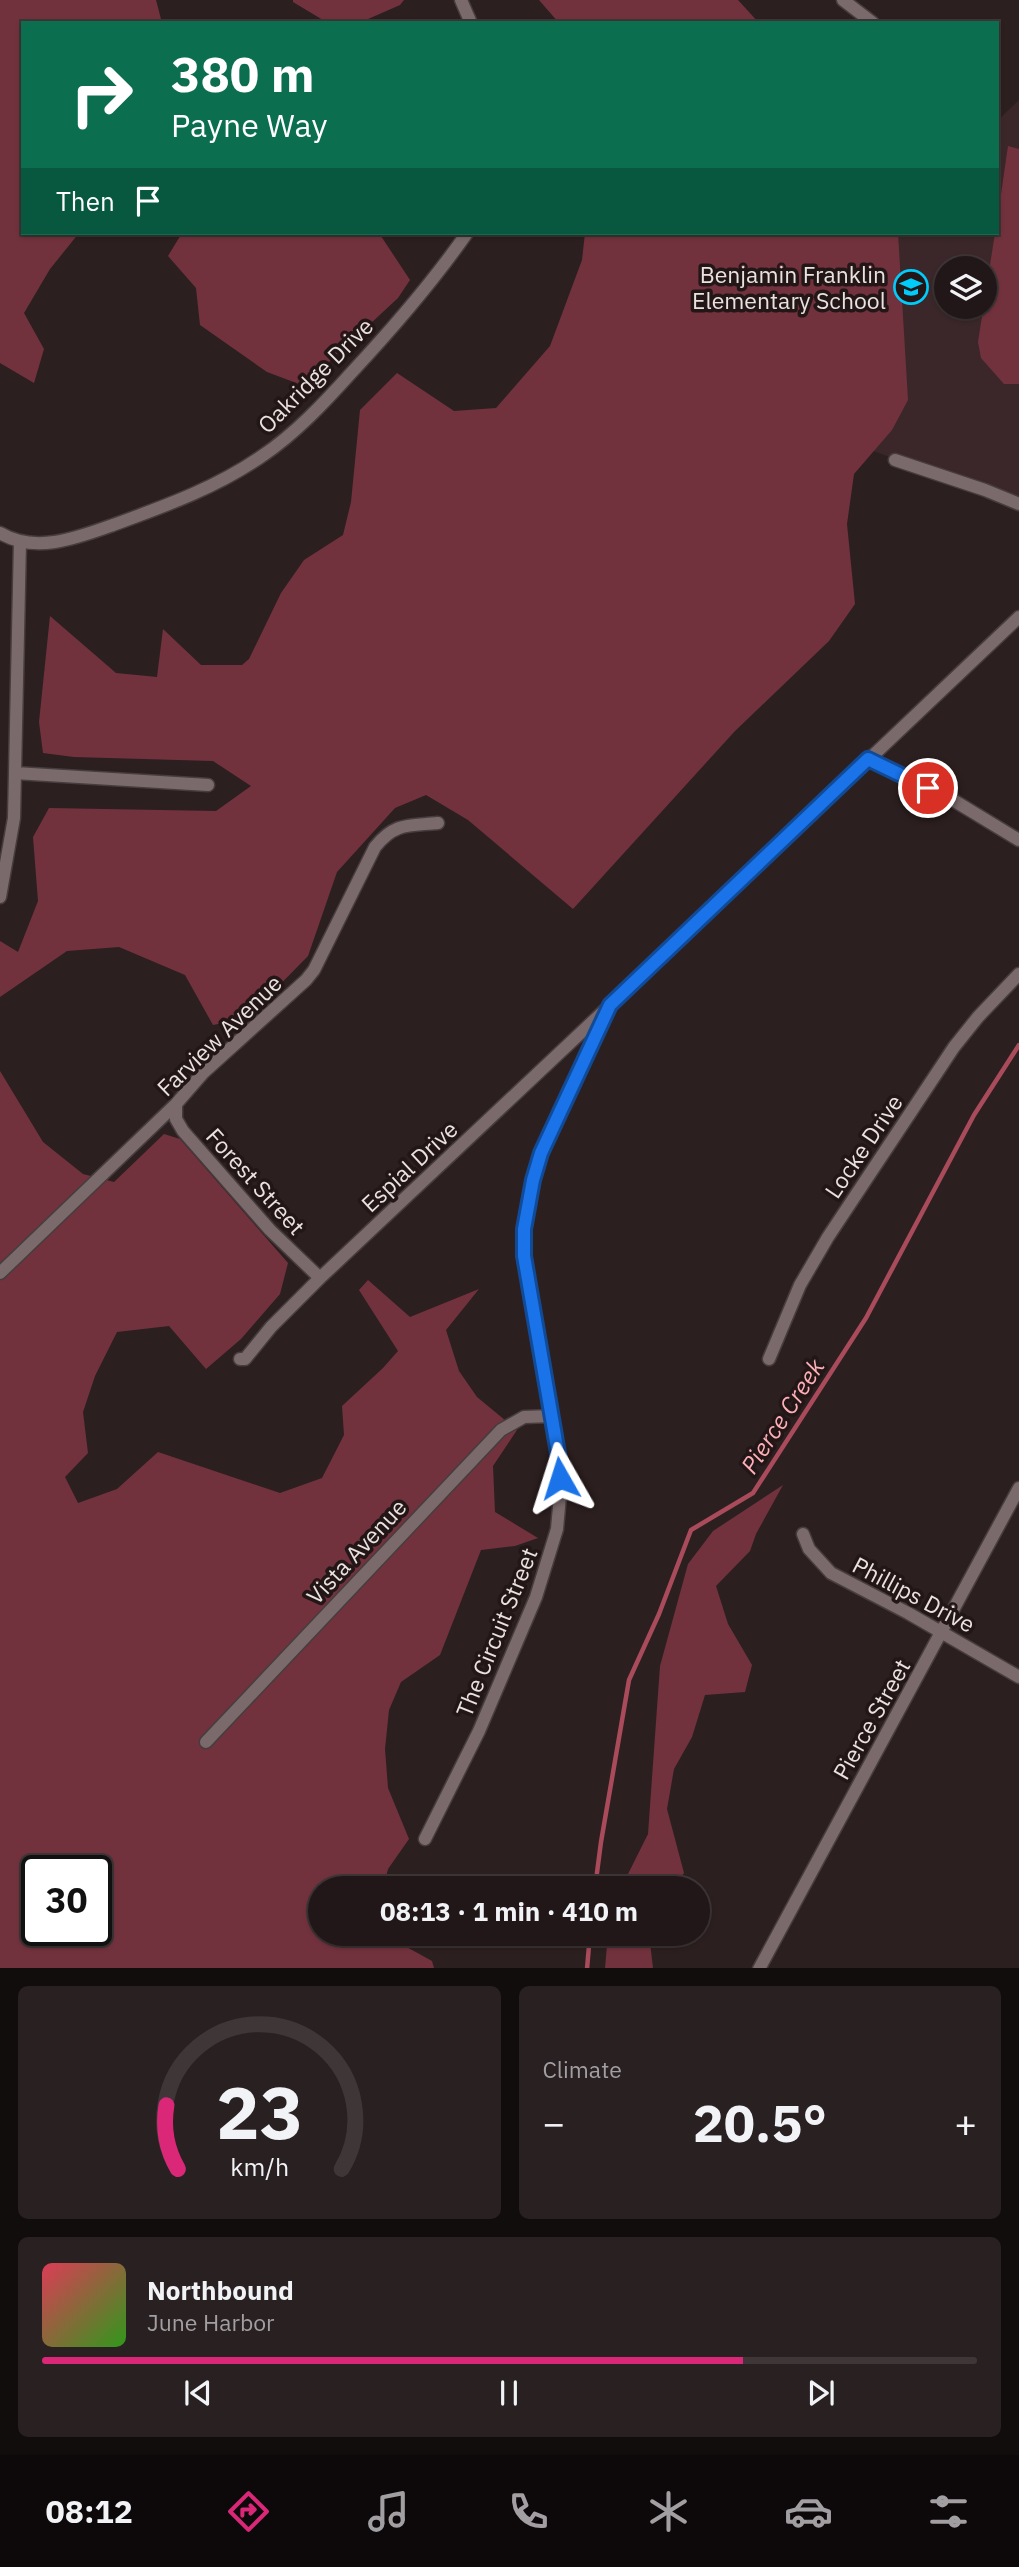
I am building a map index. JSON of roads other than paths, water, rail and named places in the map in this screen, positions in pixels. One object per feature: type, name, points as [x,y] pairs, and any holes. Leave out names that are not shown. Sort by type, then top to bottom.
[{"type":"street","points":[[461,0],[470,21]]},
{"type":"street","points":[[843,0],[870,21]]},
{"type":"street","name":"Oakridge Drive","points":[[0,533],[36,544],[73,539],[193,496],[263,456],[332,394],[405,315],[466,235]]},
{"type":"street","points":[[895,460],[1019,504]]},
{"type":"street","points":[[0,897],[14,818],[20,541]]},
{"type":"street","name":"The Circuit Street","points":[[425,1839],[479,1731],[536,1597],[557,1529],[559,1459],[524,1256],[524,1229],[541,1153],[610,1005],[1019,617]]},
{"type":"street","points":[[868,759],[948,797],[1019,840]]},
{"type":"street","points":[[15,773],[208,785]]},
{"type":"street","name":"Farview Avenue","points":[[0,1273],[176,1104],[203,1073],[293,993],[314,970],[375,847],[386,833],[403,826],[439,823]]},
{"type":"street","name":"Locke Drive","points":[[769,1359],[800,1285],[828,1237],[954,1047],[1019,974]]},
{"type":"street","name":"Espial Drive","points":[[240,1359],[246,1359],[271,1327],[320,1278],[610,1005]]},
{"type":"street","name":"Forest Street","points":[[176,1104],[176,1119],[191,1141],[261,1220],[320,1278]]},
{"type":"street","name":"Vista Avenue","points":[[206,1742],[501,1430],[524,1417],[552,1416]]},
{"type":"street","name":"Pierce Street","points":[[760,1968],[1019,1488]]},
{"type":"street","name":"Phillips Drive","points":[[803,1534],[809,1549],[831,1573],[942,1632],[1019,1677]]},
{"type":"waterway","name":"Pierce Creek","points":[[597,1876],[629,1680],[659,1614],[691,1530],[753,1493],[866,1318],[974,1115],[1019,1045]]},
{"type":"waterway","name":"Pierce Creek","points":[[587,1968],[589,1946]]},
{"type":"place","name":"Benjamin Franklin Elementary School","points":[[911,287]]}]
